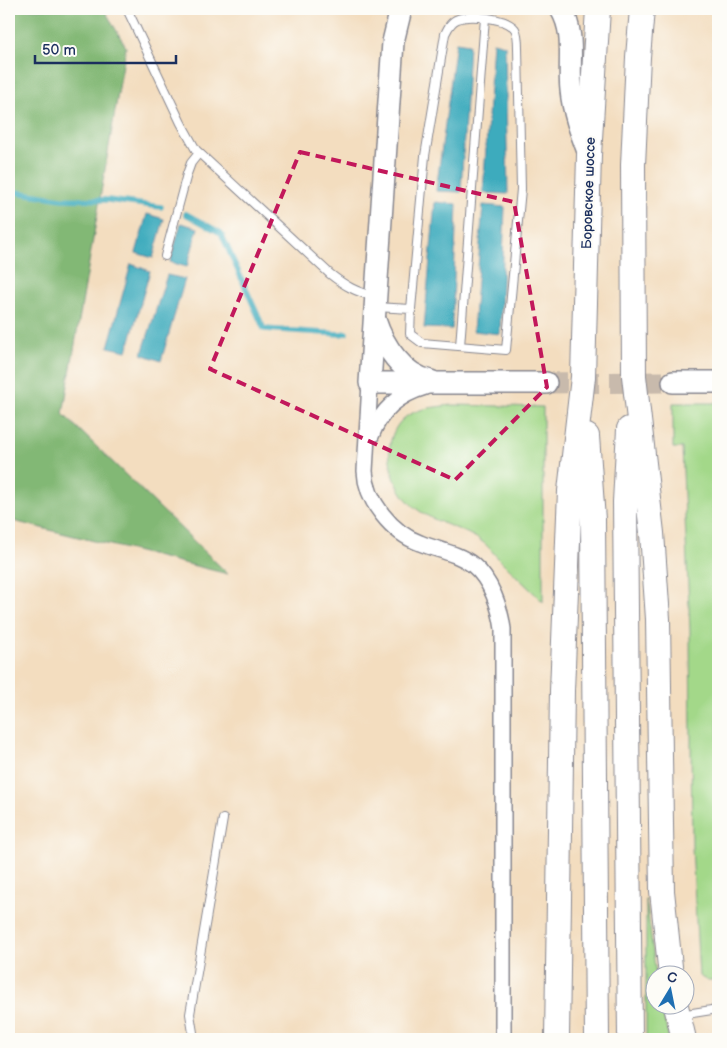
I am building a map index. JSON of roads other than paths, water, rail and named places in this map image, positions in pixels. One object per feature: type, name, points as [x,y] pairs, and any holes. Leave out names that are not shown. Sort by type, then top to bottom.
[{"type":"main road","name":"Боровское шоссе","points":[[583,377],[589,155],[598,9]]},
{"type":"main road","points":[[630,1039],[625,491],[634,376],[633,165],[642,9]]},
{"type":"main road","points":[[634,376],[652,533],[658,619],[662,891],[670,966]]},
{"type":"main road","points":[[583,377],[593,520],[597,1039]]},
{"type":"main road","points":[[557,1039],[562,691],[570,491],[583,377]]},
{"type":"main road","points":[[678,1016],[684,1039]]},
{"type":"street","points":[[401,9],[393,42],[374,306],[366,447],[366,480],[371,496],[395,528],[411,539],[458,556],[472,565],[485,579],[501,614],[503,629],[504,839],[503,1039]]},
{"type":"street","points":[[561,9],[568,22],[570,36],[570,80],[573,105],[589,155]]},
{"type":"street","points":[[374,306],[385,342],[398,360],[406,368],[422,378],[444,383]]},
{"type":"street","points":[[673,382],[718,382]]},
{"type":"street","points":[[370,383],[546,383]]},
{"type":"street","points":[[366,447],[378,419],[394,402],[412,391],[444,383]]},
{"type":"lane","points":[[127,9],[181,123],[199,153],[330,274],[362,294],[374,306],[411,309]]},
{"type":"lane","points":[[460,346],[485,18]]},
{"type":"lane","points":[[457,19],[497,19],[509,23],[516,30],[518,37],[521,189],[506,350],[422,343],[410,334],[411,309],[425,156],[445,34],[449,26],[457,19]]},
{"type":"lane","points":[[165,256],[187,174],[191,163],[199,153]]},
{"type":"lane","points":[[194,1039],[190,1014],[191,1005],[223,819]]},
{"type":"lane","points":[[694,1010],[718,1009]]},
{"type":"water","points":[[456,42],[469,44],[461,192],[436,191]]},
{"type":"water","points":[[493,42],[505,45],[508,194],[483,193]]},
{"type":"water","points":[[435,202],[457,204],[452,329],[424,328]]},
{"type":"water","points":[[483,205],[505,207],[500,334],[473,331]]},
{"type":"water","points":[[147,214],[164,219],[153,258],[136,253]]},
{"type":"water","points":[[181,223],[198,228],[187,267],[170,262]]},
{"type":"water","points":[[131,264],[150,271],[127,351],[108,347]]},
{"type":"water","points":[[167,275],[185,279],[161,361],[142,354]]},
{"type":"waterway","points":[[9,191],[62,199],[108,200],[161,207]]},
{"type":"waterway","points":[[186,214],[221,233],[264,329],[346,333]]},
{"type":"tunnel","points":[[546,383],[673,382]]}]
